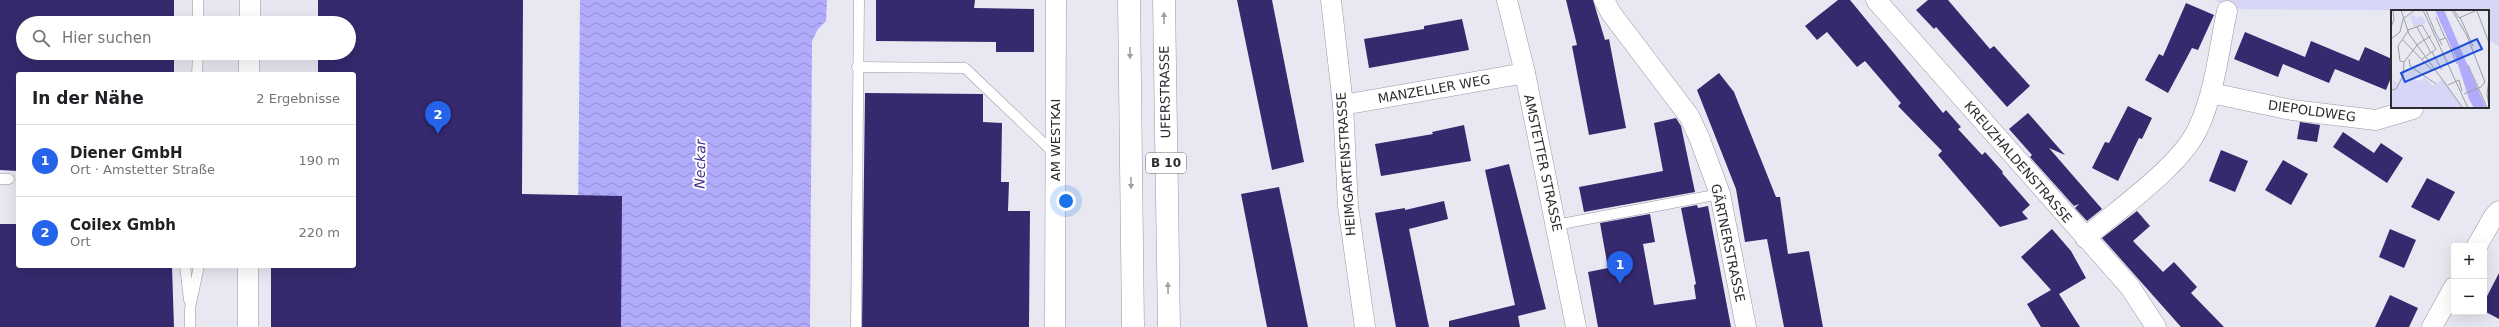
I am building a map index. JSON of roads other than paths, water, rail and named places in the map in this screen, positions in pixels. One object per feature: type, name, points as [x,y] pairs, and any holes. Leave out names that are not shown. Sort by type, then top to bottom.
[{"type":"highway","name":"B 10","points":[[1129,0],[1133,327]]},
{"type":"highway","name":"UFERSTRASSE","points":[[1164,0],[1169,327]]},
{"type":"street","points":[[250,0],[250,16]]},
{"type":"street","name":"AM WESTKAI","points":[[1055,327],[1056,0]]},
{"type":"street","name":"HEIMGARTENSTRASSE","points":[[1331,0],[1343,105],[1348,206],[1365,327]]},
{"type":"street","name":"AMSTETTER STRASSE","points":[[1507,0],[1525,73],[1576,327]]},
{"type":"street","name":"GÄRTNERSTRASSE","points":[[1604,0],[1611,13],[1689,116],[1720,194],[1746,327]]},
{"type":"street","name":"KREUZHALDENSTRASSE","points":[[1876,0],[2085,238],[2130,287],[2156,327]]},
{"type":"street","points":[[2085,238],[2179,158],[2199,127],[2211,93],[2227,11]]},
{"type":"street","points":[[249,60],[249,72]]},
{"type":"street","name":"MANZELLER WEG","points":[[1343,105],[1525,73]]},
{"type":"street","name":"DIEPOLDWEG","points":[[2211,93],[2292,110],[2376,120],[2413,109]]},
{"type":"street","points":[[2479,243],[2494,216],[2499,212]]},
{"type":"street","points":[[248,268],[248,327]]},
{"type":"street","points":[[2432,327],[2451,292]]},
{"type":"lane","points":[[198,0],[198,16]]},
{"type":"lane","points":[[856,327],[857,67],[859,0]]},
{"type":"lane","points":[[197,72],[198,60]]},
{"type":"lane","points":[[857,67],[965,68],[1055,154]]},
{"type":"lane","points":[[1556,225],[1720,194]]},
{"type":"lane","points":[[185,268],[190,308],[190,327]]},
{"type":"lane","points":[[190,308],[199,268]]},
{"type":"water","name":"Neckar","points":[[580,0],[827,0],[826,21],[818,29],[812,41],[810,327],[577,327]]},
{"type":"place","name":"Coilex Gmbh","points":[[438,134]]},
{"type":"place","name":"Diener GmbH","points":[[1620,284]]}]
